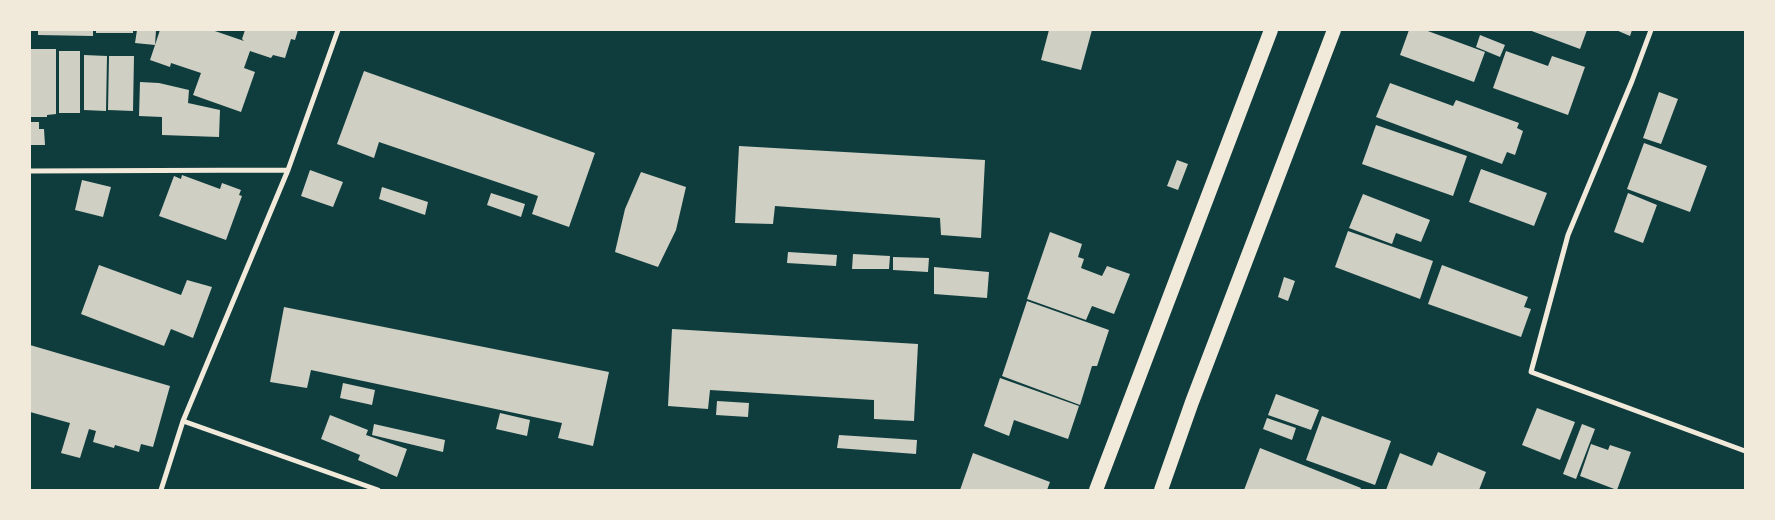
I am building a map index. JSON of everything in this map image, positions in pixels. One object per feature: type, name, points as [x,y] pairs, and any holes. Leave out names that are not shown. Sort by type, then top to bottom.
[{"type":"highway","points":[[1096,490],[1271,30]]},
{"type":"highway","points":[[1161,490],[1192,402],[1334,30]]},
{"type":"street","points":[[161,490],[183,421],[288,170],[338,30]]},
{"type":"street","points":[[1651,30],[1632,81],[1568,235],[1531,372],[1745,451]]},
{"type":"street","points":[[30,171],[288,170]]},
{"type":"street","points":[[183,421],[378,490]]},
{"type":"building","points":[[38,30],[93,30],[93,36],[38,35]]},
{"type":"building","points":[[96,30],[133,30],[133,33],[96,33]]},
{"type":"building","points":[[137,30],[156,30],[155,45],[135,43]]},
{"type":"building","points":[[160,30],[212,30],[244,41],[242,39],[245,30],[298,30],[295,40],[291,39],[285,58],[273,55],[271,58],[250,51],[244,68],[255,72],[241,112],[193,95],[201,73],[171,63],[170,67],[150,60]]},
{"type":"building","points":[[1049,30],[1092,30],[1081,70],[1041,60]]},
{"type":"building","points":[[1409,30],[1425,30],[1485,52],[1474,82],[1400,55]]},
{"type":"building","points":[[1529,30],[1587,30],[1580,49]]},
{"type":"building","points":[[1616,30],[1632,30],[1630,36]]},
{"type":"building","points":[[1480,35],[1505,45],[1500,57],[1476,47]]},
{"type":"building","points":[[31,49],[56,49],[56,114],[47,115],[47,117],[30,117]]},
{"type":"building","points":[[59,51],[80,51],[80,113],[59,113]]},
{"type":"building","points":[[1506,51],[1548,66],[1552,56],[1585,67],[1568,115],[1493,88]]},
{"type":"building","points":[[84,55],[107,56],[106,111],[84,110]]},
{"type":"building","points":[[109,56],[134,56],[133,111],[108,110]]},
{"type":"building","points":[[364,71],[595,153],[569,227],[532,214],[538,196],[379,142],[374,158],[337,144]]},
{"type":"building","points":[[140,82],[159,83],[189,90],[188,103],[220,110],[219,137],[162,135],[162,117],[139,116]]},
{"type":"building","points":[[1390,83],[1453,106],[1456,100],[1519,123],[1517,128],[1523,131],[1515,155],[1507,152],[1502,164],[1376,117]]},
{"type":"building","points":[[1659,92],[1678,99],[1661,144],[1643,138]]},
{"type":"building","points":[[30,122],[39,122],[39,129],[44,129],[45,145],[30,145]]},
{"type":"building","points":[[1376,125],[1467,156],[1453,196],[1362,164]]},
{"type":"building","points":[[1644,143],[1707,166],[1690,212],[1627,189]]},
{"type":"building","points":[[739,146],[985,160],[981,238],[941,235],[940,218],[775,206],[773,224],[735,223]]},
{"type":"building","points":[[1177,160],[1188,164],[1178,190],[1167,186]]},
{"type":"building","points":[[1481,169],[1547,193],[1534,226],[1469,202]]},
{"type":"building","points":[[310,170],[343,182],[333,207],[301,196]]},
{"type":"building","points":[[641,172],[686,187],[676,230],[658,267],[615,252],[625,209]]},
{"type":"building","points":[[182,175],[220,189],[222,183],[241,190],[239,195],[242,196],[226,240],[159,216],[174,176],[181,179]]},
{"type":"building","points":[[82,180],[111,187],[103,217],[75,210]]},
{"type":"building","points":[[382,187],[428,202],[425,215],[379,199]]},
{"type":"building","points":[[491,193],[525,204],[521,217],[487,205]]},
{"type":"building","points":[[1628,193],[1657,205],[1643,243],[1614,232]]},
{"type":"building","points":[[1363,194],[1430,220],[1421,242],[1396,233],[1392,244],[1349,228]]},
{"type":"building","points":[[1348,231],[1433,261],[1420,299],[1335,267]]},
{"type":"building","points":[[1050,232],[1082,244],[1078,257],[1084,259],[1081,268],[1102,276],[1107,266],[1130,274],[1114,314],[1092,306],[1086,320],[1027,299]]},
{"type":"building","points":[[788,252],[837,255],[836,266],[787,263]]},
{"type":"building","points":[[853,254],[890,256],[889,269],[852,269]]},
{"type":"building","points":[[893,257],[929,258],[928,272],[893,270]]},
{"type":"building","points":[[99,265],[181,295],[187,280],[212,287],[193,338],[171,329],[164,346],[81,314]]},
{"type":"building","points":[[1442,265],[1528,297],[1524,307],[1531,309],[1521,337],[1428,304]]},
{"type":"building","points":[[934,267],[989,272],[987,298],[934,294]]},
{"type":"building","points":[[1284,277],[1295,281],[1288,301],[1278,297]]},
{"type":"building","points":[[1027,301],[1109,330],[1097,366],[1092,366],[1080,405],[1002,376]]},
{"type":"building","points":[[284,307],[609,372],[593,446],[558,438],[562,423],[311,370],[307,388],[270,382]]},
{"type":"building","points":[[672,329],[918,344],[914,421],[874,419],[874,400],[710,390],[708,409],[668,406]]},
{"type":"building","points":[[30,345],[170,386],[153,447],[141,444],[139,452],[115,445],[114,448],[93,442],[96,431],[89,429],[80,458],[61,453],[70,423],[30,412]]},
{"type":"building","points":[[1000,378],[1079,406],[1068,439],[1014,420],[1009,436],[984,426]]},
{"type":"building","points":[[343,383],[375,390],[372,405],[340,398]]},
{"type":"building","points":[[1276,394],[1319,410],[1311,430],[1268,415]]},
{"type":"building","points":[[717,401],[749,403],[748,417],[716,415]]},
{"type":"building","points":[[1537,408],[1575,422],[1560,460],[1522,445]]},
{"type":"building","points":[[500,413],[530,420],[527,436],[496,429]]},
{"type":"building","points":[[330,415],[368,430],[366,435],[407,449],[397,477],[358,460],[360,455],[321,439]]},
{"type":"building","points":[[1322,416],[1391,441],[1375,485],[1306,460]]},
{"type":"building","points":[[1267,418],[1296,428],[1292,440],[1263,429]]},
{"type":"building","points":[[374,424],[445,440],[443,452],[372,435]]},
{"type":"building","points":[[1582,424],[1595,429],[1576,479],[1563,474]]},
{"type":"building","points":[[839,435],[917,440],[916,454],[837,448]]},
{"type":"building","points":[[1591,444],[1608,450],[1610,445],[1631,452],[1617,490],[1580,476]]},
{"type":"building","points":[[1260,448],[1361,488],[1360,490],[1244,490]]},
{"type":"building","points":[[1438,452],[1486,472],[1479,490],[1386,490],[1400,453],[1432,466]]},
{"type":"building","points":[[973,453],[1050,482],[1047,490],[960,490]]}]
